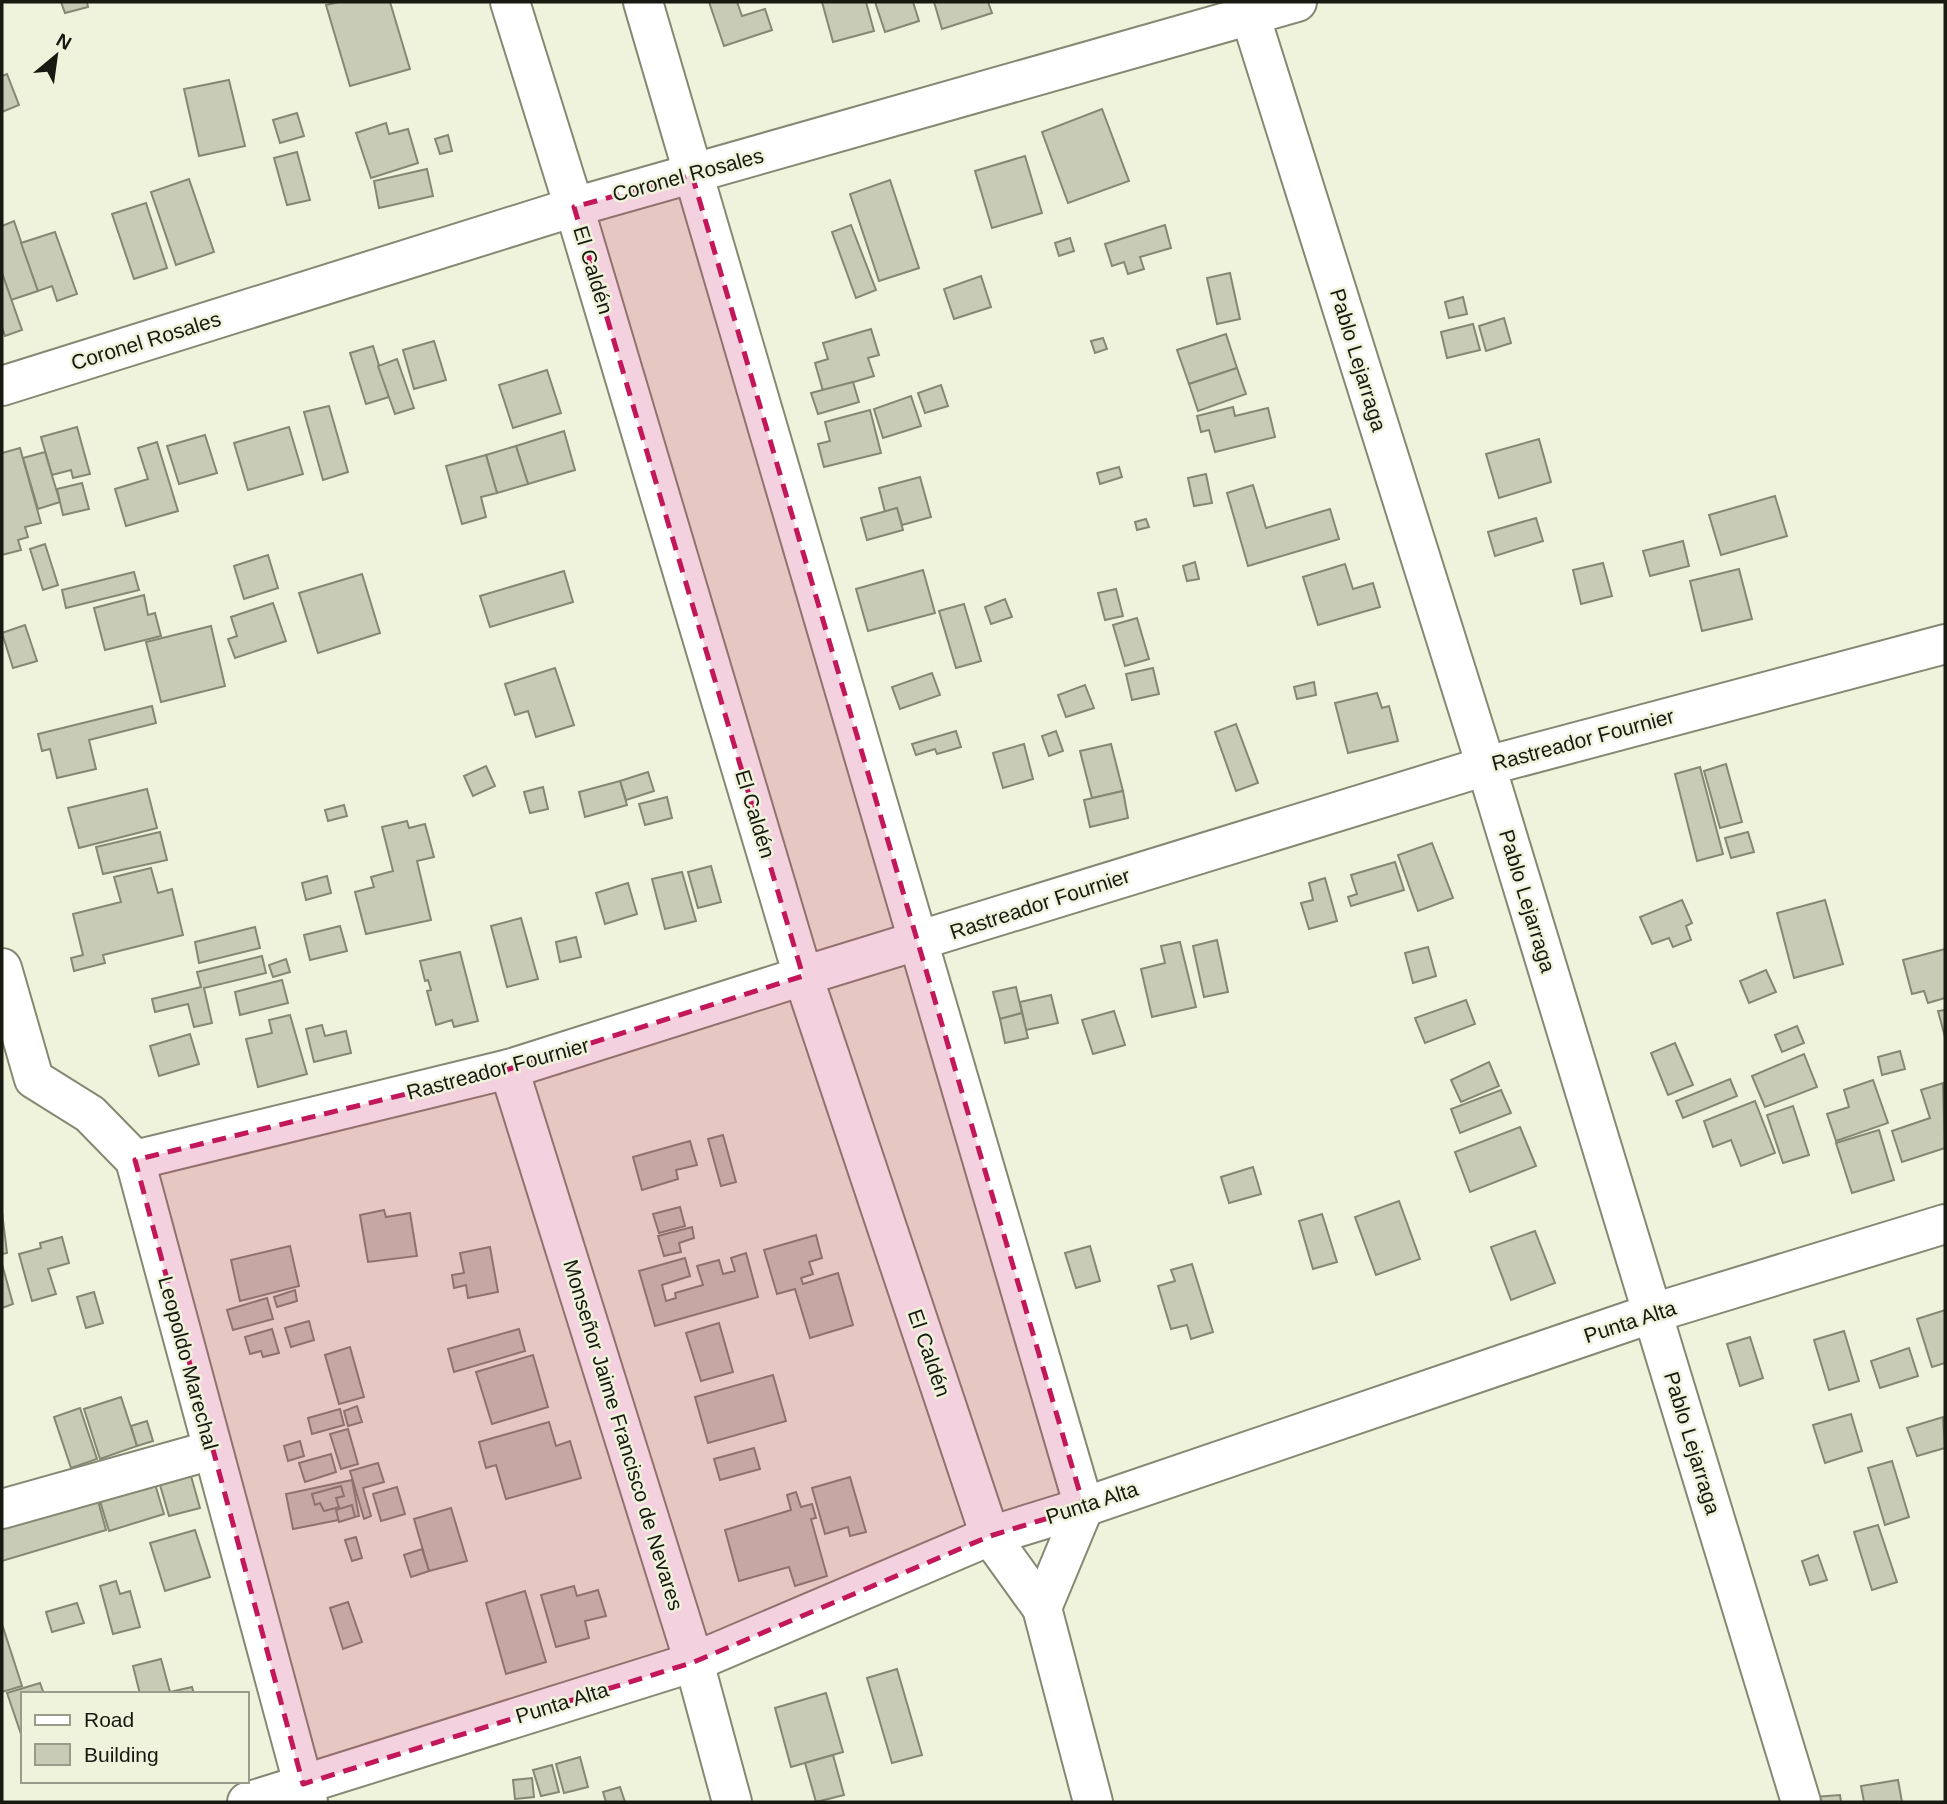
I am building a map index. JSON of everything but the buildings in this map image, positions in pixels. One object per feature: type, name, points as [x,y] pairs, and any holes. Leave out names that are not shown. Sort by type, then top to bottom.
[{"type":"street","name":"El Caldén","points":[[510,2],[574,207],[803,976],[990,1536],[1042,1608],[1093,1802]]},
{"type":"street","points":[[643,2],[1084,1507],[1042,1608]]},
{"type":"street","name":"Coronel Rosales","points":[[2,386],[574,207],[692,175],[1249,9],[1297,2]]},
{"type":"street","name":"Pablo Lejarraga","points":[[1249,9],[1486,766],[1801,1802]]},
{"type":"street","name":"Rastreador Fournier","points":[[135,1160],[509,1069],[1486,766],[1945,645]]},
{"type":"street","name":"Leopoldo Marechal","points":[[2,968],[18,1085],[90,1114],[135,1160],[305,1793]]},
{"type":"street","name":"Monseñor Jaime Francisco de Nevares","points":[[509,1069],[694,1662],[732,1802]]},
{"type":"street","name":"Punta Alta","points":[[247,1802],[305,1793],[694,1662],[990,1536],[1084,1507],[1653,1313],[1945,1224]]},
{"type":"street","points":[[2,1509],[212,1450]]},
{"type":"highlighted area","points":[[692,175],[1084,1507],[990,1536],[694,1662],[303,1784],[135,1160],[509,1069],[803,976],[574,207]]}]
